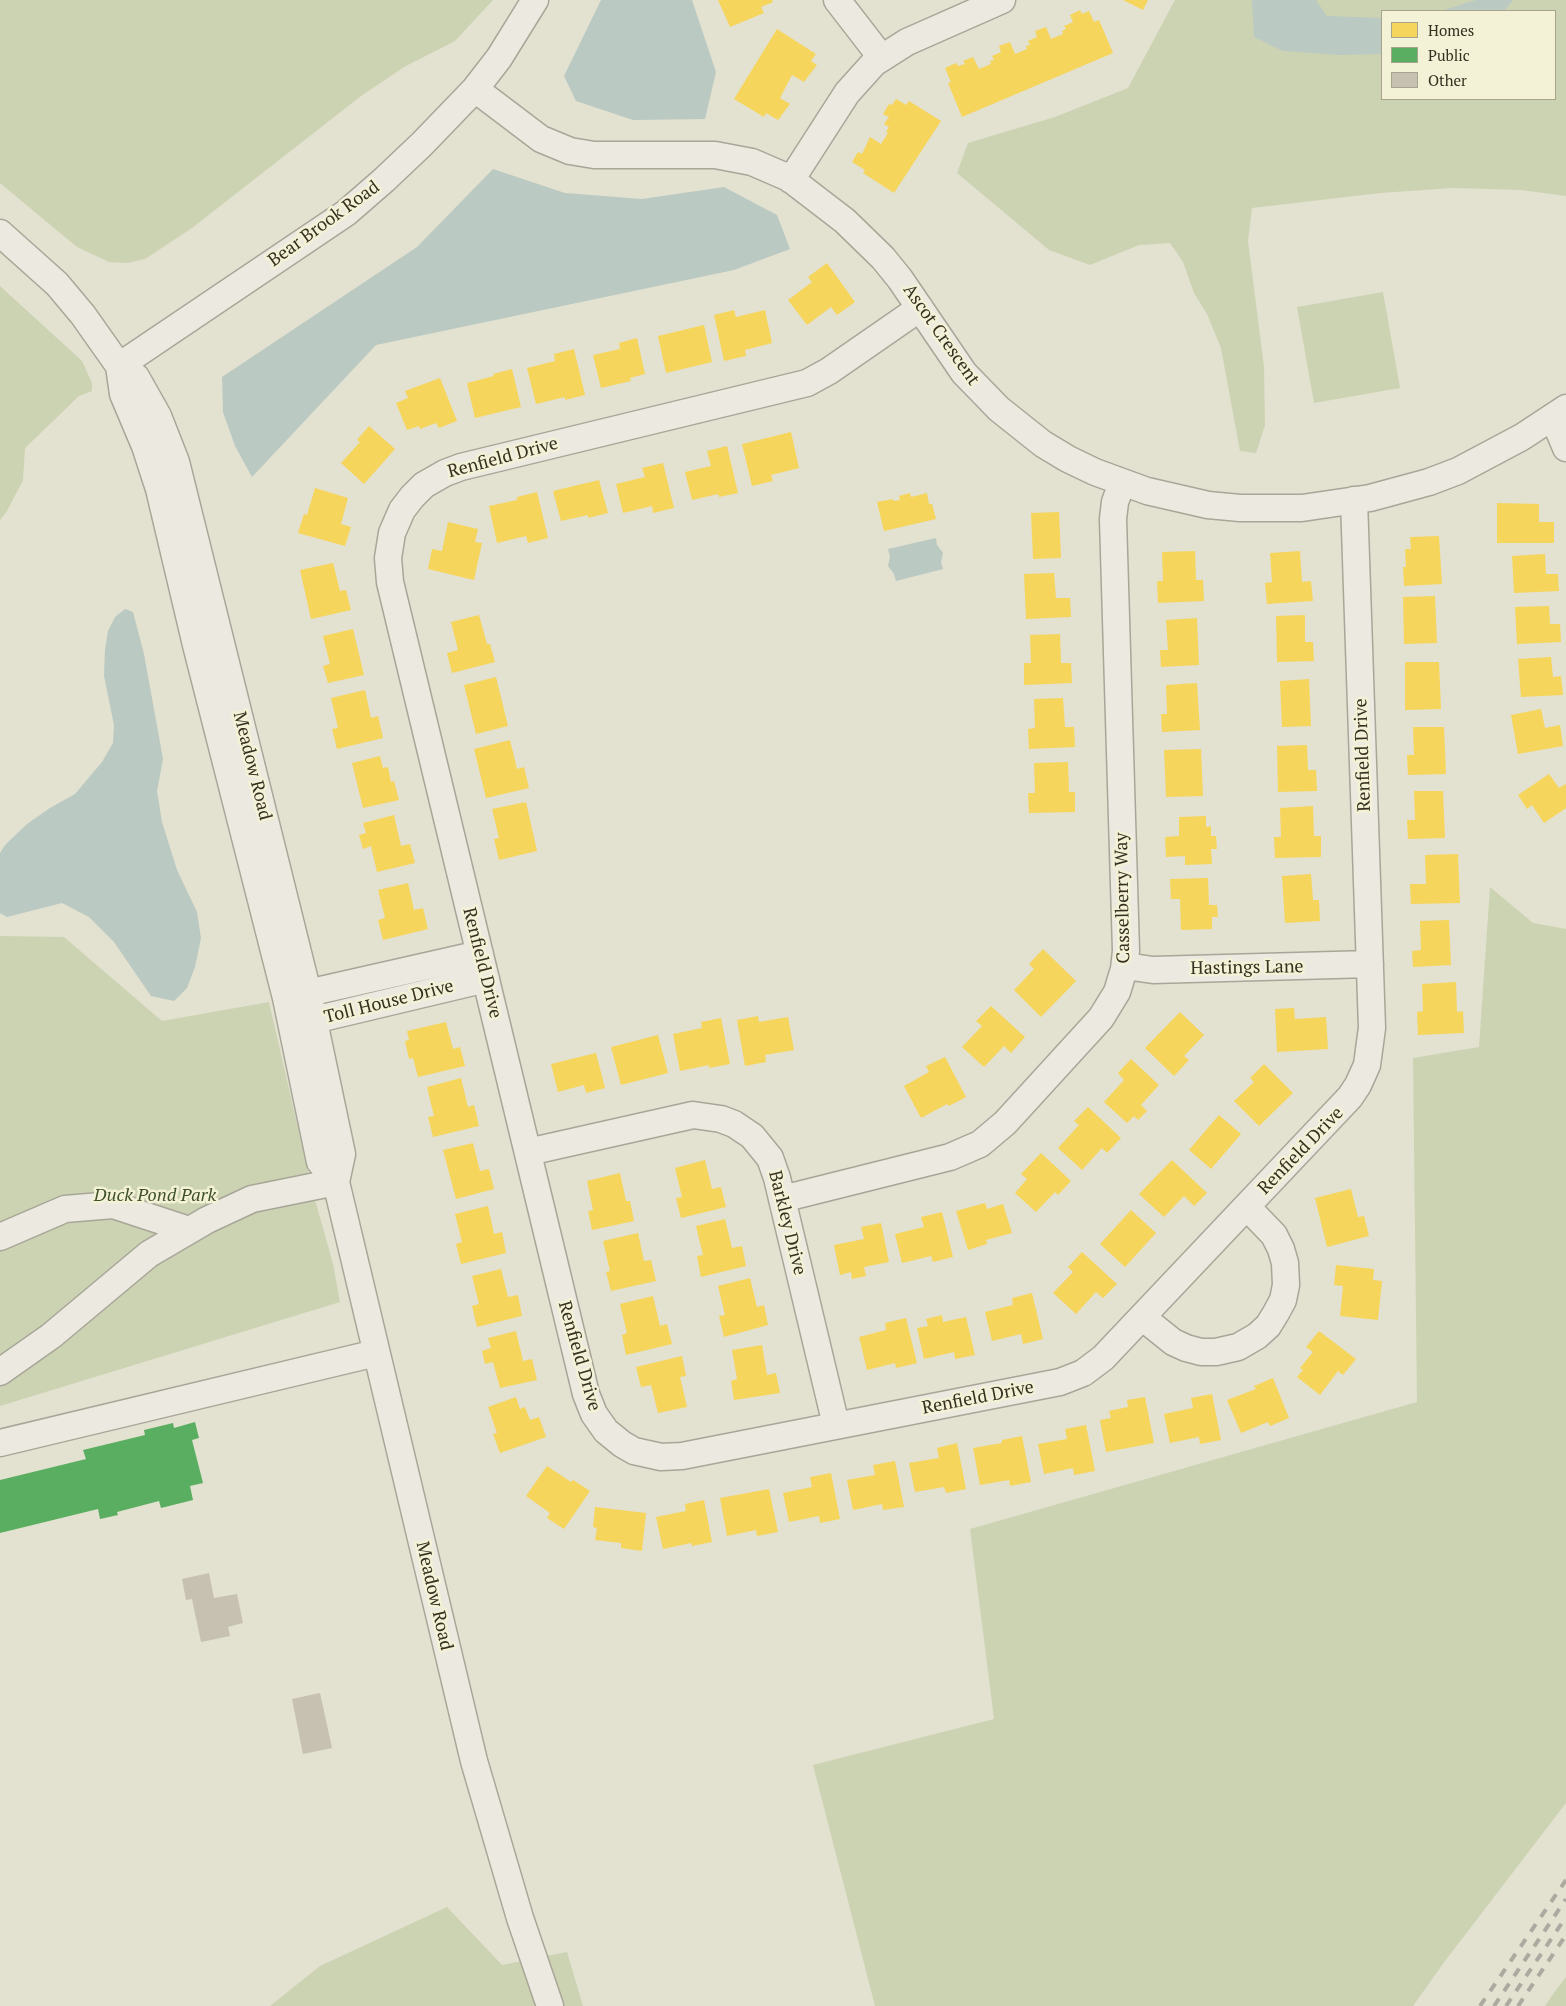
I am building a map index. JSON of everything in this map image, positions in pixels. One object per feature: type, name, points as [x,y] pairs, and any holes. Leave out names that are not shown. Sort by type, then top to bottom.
[{"type":"street","name":"Bear Brook Road","points":[[119,366],[346,213],[416,150],[475,89],[499,58],[535,0]]},
{"type":"street","points":[[837,0],[882,57]]},
{"type":"street","points":[[791,180],[847,93],[862,74],[882,57],[907,42],[1002,0]]},
{"type":"street","name":"Ascot Crescent","points":[[475,89],[541,139],[564,150],[594,156],[715,155],[752,162],[769,168],[791,180],[825,204],[864,239],[900,279],[964,373],[999,409],[1042,444],[1095,472],[1122,483],[1175,499],[1240,508],[1302,508],[1354,500],[1400,490],[1458,471],[1489,456],[1560,412]]},
{"type":"street","name":"Meadow Road","points":[[0,233],[57,284],[83,315],[119,366],[136,378],[158,416],[176,462],[302,1023],[342,1154],[336,1182],[459,1702],[490,1820],[520,1918],[550,2006]]},
{"type":"street","name":"Renfield Drive","points":[[920,308],[830,372],[812,381],[453,469],[424,485],[402,510],[394,525],[388,558],[389,574],[586,1394],[597,1420],[611,1436],[634,1451],[648,1455],[668,1457],[1068,1380],[1083,1373],[1097,1364],[1346,1103],[1358,1085],[1367,1064],[1371,1043],[1354,500]]},
{"type":"street","points":[[1560,412],[1566,448]]},
{"type":"street","name":"Casselberry Way","points":[[782,1199],[950,1157],[965,1152],[984,1141],[1005,1123],[1101,1018],[1118,992],[1125,966],[1126,940],[1113,519],[1115,502],[1122,483]]},
{"type":"street","name":"Toll House Drive","points":[[297,995],[480,954]]},
{"type":"street","name":"Hastings Lane","points":[[1125,966],[1157,970],[1370,964]]},
{"type":"street","name":"Toll House Drive","points":[[302,1023],[486,978]]},
{"type":"street","name":"Barkley Drive","points":[[528,1152],[678,1117],[700,1115],[714,1117],[734,1124],[752,1136],[762,1146],[775,1172],[836,1426]]},
{"type":"street","points":[[0,1372],[51,1336],[149,1254],[189,1230],[252,1199],[336,1182]]},
{"type":"street","points":[[0,1237],[65,1210],[112,1205],[189,1230]]},
{"type":"street","points":[[1142,1317],[1160,1334],[1173,1342],[1201,1352],[1230,1349],[1244,1344],[1263,1331],[1280,1307],[1286,1285],[1286,1270],[1284,1256],[1274,1235],[1247,1207]]},
{"type":"street","points":[[0,1443],[376,1353]]},
{"type":"green space","points":[[0,0],[493,0],[455,41],[404,67],[361,96],[192,228],[145,259],[127,263],[109,262],[77,247],[0,183]]},
{"type":"green space","points":[[1175,0],[1566,0],[1566,196],[1521,190],[1453,188],[1380,193],[1252,208],[1248,241],[1264,367],[1265,425],[1256,453],[1240,451],[1221,348],[1207,314],[1194,293],[1183,262],[1170,243],[1139,245],[1090,265],[1049,250],[957,173],[968,143],[1055,117],[1128,88]]},
{"type":"green space","points":[[0,286],[82,361],[92,383],[92,391],[79,396],[25,448],[23,480],[7,511],[0,520]]},
{"type":"green space","points":[[1383,292],[1400,388],[1314,403],[1297,307]]},
{"type":"green space","points":[[1490,887],[1533,923],[1566,929],[1566,1803],[1445,1961],[1413,2006],[875,2006],[813,1765],[994,1719],[970,1529],[1417,1402],[1413,1058],[1479,1047]]},
{"type":"green space","name":"Duck Pond Park","points":[[0,936],[64,937],[162,1021],[269,1002],[312,1189],[333,1264],[340,1302],[0,1406]]},
{"type":"green space","points":[[447,1907],[502,1965],[567,1952],[583,2006],[270,2006],[320,1966]]},
{"type":"green space","points":[[1566,1977],[1566,2006],[1545,2006],[1556,1990]]},
{"type":"shaded area","points":[[601,0],[692,0],[716,72],[705,119],[633,120],[576,101],[564,76]]},
{"type":"shaded area","points":[[1252,0],[1316,0],[1327,16],[1381,18],[1381,54],[1340,55],[1283,51],[1254,37]]},
{"type":"shaded area","points":[[1476,0],[1513,0],[1505,10],[1444,10]]},
{"type":"shaded area","points":[[493,169],[565,193],[642,199],[724,187],[777,215],[790,249],[734,270],[376,345],[252,477],[235,446],[223,412],[222,377],[417,247]]},
{"type":"shaded area","points":[[936,538],[937,545],[943,553],[941,562],[943,569],[896,581],[894,574],[888,566],[890,557],[888,549]]},
{"type":"shaded area","points":[[125,609],[133,612],[144,654],[163,759],[157,791],[162,822],[177,870],[197,912],[201,938],[195,967],[187,988],[174,1001],[151,996],[114,942],[89,917],[62,903],[7,917],[0,913],[0,853],[5,845],[27,824],[75,794],[102,762],[113,743],[114,725],[104,676],[105,650],[108,631],[115,617]]},
{"type":"building: Homes","points":[[718,0],[772,0],[773,2],[761,7],[764,13],[730,27]]},
{"type":"building: Homes","points":[[1123,0],[1148,0],[1143,10]]},
{"type":"building: Homes","points":[[1080,10],[1082,14],[1089,11],[1094,22],[1099,20],[1113,53],[962,117],[948,83],[951,82],[945,68],[956,63],[958,66],[965,64],[963,61],[973,57],[979,69],[991,64],[990,61],[994,60],[992,56],[1001,52],[999,46],[1010,42],[1015,54],[1027,49],[1026,46],[1030,45],[1028,41],[1037,37],[1035,31],[1046,27],[1051,39],[1063,34],[1062,31],[1066,29],[1064,26],[1073,22],[1070,15]]},
{"type":"building: Homes","points":[[777,29],[816,54],[811,61],[817,65],[804,82],[792,75],[780,98],[790,104],[778,120],[766,113],[764,117],[734,99]]},
{"type":"building: Homes","points":[[896,99],[906,105],[909,101],[941,121],[894,193],[863,173],[865,170],[852,162],[858,152],[862,154],[870,137],[881,144],[888,133],[886,132],[889,127],[884,124],[889,117],[883,114],[889,104],[892,105]]},
{"type":"building: Homes","points":[[827,263],[855,302],[837,315],[831,307],[807,325],[788,300],[812,282],[808,277]]},
{"type":"building: Homes","points":[[734,310],[736,317],[765,310],[772,343],[745,350],[746,356],[724,361],[714,315]]},
{"type":"building: Homes","points":[[704,325],[712,362],[666,373],[658,336]]},
{"type":"building: Homes","points":[[637,338],[645,374],[630,378],[631,381],[601,388],[593,355],[620,349],[619,343]]},
{"type":"building: Homes","points":[[574,349],[585,395],[565,400],[565,397],[536,404],[527,368],[555,361],[554,354]]},
{"type":"building: Homes","points":[[512,369],[521,407],[475,418],[467,383]]},
{"type":"building: Homes","points":[[440,378],[457,421],[439,428],[436,423],[420,429],[419,426],[407,430],[396,403],[408,398],[405,391]]},
{"type":"building: Homes","points":[[369,426],[395,449],[364,484],[341,463],[360,442],[357,440]]},
{"type":"building: Homes","points":[[791,432],[799,468],[771,475],[773,481],[752,486],[742,444]]},
{"type":"building: Homes","points":[[727,446],[738,493],[719,497],[718,494],[692,500],[685,472],[711,466],[707,451]]},
{"type":"building: Homes","points":[[663,463],[674,508],[653,513],[652,506],[623,513],[616,484],[645,477],[642,468]]},
{"type":"building: Homes","points":[[599,480],[608,513],[588,518],[588,515],[561,521],[553,491]]},
{"type":"building: Homes","points":[[315,488],[348,498],[341,524],[351,527],[345,546],[298,533],[304,514],[307,515]]},
{"type":"building: Homes","points":[[537,492],[548,538],[528,543],[526,536],[497,543],[489,506],[517,500],[517,497]]},
{"type":"building: Homes","points":[[910,493],[911,497],[927,493],[929,504],[932,504],[936,519],[884,531],[877,502],[893,499],[893,501],[900,500],[899,496]]},
{"type":"building: Homes","points":[[1497,503],[1539,504],[1539,522],[1554,522],[1554,543],[1497,543]]},
{"type":"building: Homes","points":[[1059,512],[1061,558],[1033,559],[1031,513]]},
{"type":"building: Homes","points":[[448,522],[478,529],[475,542],[482,543],[474,580],[428,569],[432,549],[442,551]]},
{"type":"building: Homes","points":[[1439,536],[1442,584],[1404,586],[1403,567],[1406,567],[1405,549],[1411,549],[1410,537]]},
{"type":"building: Homes","points":[[1195,551],[1196,580],[1203,580],[1204,601],[1158,603],[1157,581],[1163,581],[1162,552]]},
{"type":"building: Homes","points":[[1300,551],[1302,582],[1311,581],[1313,601],[1267,604],[1265,583],[1272,582],[1270,553]]},
{"type":"building: Homes","points":[[1545,554],[1546,574],[1558,574],[1559,591],[1514,593],[1512,556]]},
{"type":"building: Homes","points":[[333,563],[340,591],[346,590],[351,610],[311,619],[300,570]]},
{"type":"building: Homes","points":[[1054,573],[1056,598],[1070,598],[1071,617],[1026,619],[1024,574]]},
{"type":"building: Homes","points":[[1435,596],[1437,643],[1404,644],[1403,597]]},
{"type":"building: Homes","points":[[1549,606],[1550,624],[1560,624],[1561,642],[1517,644],[1515,607]]},
{"type":"building: Homes","points":[[479,615],[487,644],[490,644],[495,662],[452,673],[447,653],[458,650],[451,622]]},
{"type":"building: Homes","points":[[1305,615],[1305,642],[1313,642],[1314,661],[1277,662],[1276,616]]},
{"type":"building: Homes","points":[[1197,618],[1199,665],[1161,667],[1160,650],[1168,650],[1166,620]]},
{"type":"building: Homes","points":[[353,629],[364,675],[328,683],[323,666],[330,664],[323,636]]},
{"type":"building: Homes","points":[[1060,634],[1061,663],[1071,663],[1072,683],[1024,685],[1024,663],[1031,663],[1030,635]]},
{"type":"building: Homes","points":[[1551,657],[1553,677],[1561,676],[1563,695],[1521,697],[1518,659]]},
{"type":"building: Homes","points":[[1405,662],[1439,662],[1441,709],[1405,710]]},
{"type":"building: Homes","points":[[496,677],[508,726],[476,734],[464,685]]},
{"type":"building: Homes","points":[[1309,679],[1311,726],[1282,727],[1280,681]]},
{"type":"building: Homes","points":[[1197,683],[1200,730],[1162,732],[1161,714],[1167,714],[1166,685]]},
{"type":"building: Homes","points":[[365,690],[371,718],[378,716],[383,738],[337,749],[332,729],[338,728],[331,698]]},
{"type":"building: Homes","points":[[1063,698],[1065,727],[1074,727],[1075,747],[1029,749],[1028,729],[1035,728],[1034,699]]},
{"type":"building: Homes","points":[[1541,709],[1545,728],[1560,725],[1563,746],[1518,754],[1511,715]]},
{"type":"building: Homes","points":[[1413,727],[1444,727],[1446,774],[1408,775],[1407,755],[1414,755]]},
{"type":"building: Homes","points":[[510,740],[517,769],[524,767],[529,788],[486,798],[474,749]]},
{"type":"building: Homes","points":[[1307,745],[1308,770],[1316,770],[1317,791],[1278,792],[1277,746]]},
{"type":"building: Homes","points":[[1201,749],[1203,796],[1166,797],[1164,750]]},
{"type":"building: Homes","points":[[380,756],[383,768],[388,767],[391,782],[394,781],[399,800],[363,808],[352,763]]},
{"type":"building: Homes","points":[[1068,762],[1069,792],[1075,792],[1075,812],[1029,813],[1028,793],[1035,793],[1034,763]]},
{"type":"building: Homes","points":[[1549,774],[1559,788],[1566,784],[1566,808],[1544,823],[1532,805],[1527,809],[1518,795]]},
{"type":"building: Homes","points":[[1414,791],[1443,791],[1445,838],[1408,839],[1407,820],[1415,820]]},
{"type":"building: Homes","points":[[526,802],[537,851],[499,860],[494,839],[499,838],[492,809]]},
{"type":"building: Homes","points":[[1313,806],[1314,836],[1321,836],[1321,857],[1275,858],[1274,837],[1281,837],[1280,808]]},
{"type":"building: Homes","points":[[394,815],[401,846],[410,844],[415,863],[377,872],[371,846],[363,849],[359,835],[366,833],[363,823]]},
{"type":"building: Homes","points":[[1206,816],[1206,827],[1211,826],[1211,836],[1216,836],[1217,849],[1211,849],[1212,864],[1185,865],[1185,856],[1166,857],[1165,837],[1179,836],[1179,817]]},
{"type":"building: Homes","points":[[1458,854],[1460,903],[1411,904],[1410,884],[1426,884],[1425,855]]},
{"type":"building: Homes","points":[[1311,874],[1313,900],[1319,900],[1320,921],[1285,923],[1282,876]]},
{"type":"building: Homes","points":[[1208,878],[1209,905],[1217,905],[1218,917],[1212,917],[1212,929],[1181,930],[1180,899],[1171,899],[1170,879]]},
{"type":"building: Homes","points":[[408,883],[414,910],[423,908],[428,929],[383,940],[378,920],[385,918],[378,890]]},
{"type":"building: Homes","points":[[1449,920],[1451,965],[1413,967],[1412,951],[1421,950],[1420,921]]},
{"type":"building: Homes","points":[[1043,949],[1076,981],[1041,1017],[1014,990],[1034,969],[1029,964]]},
{"type":"building: Homes","points":[[1456,982],[1457,1012],[1463,1011],[1464,1033],[1418,1035],[1417,1012],[1423,1011],[1422,984]]},
{"type":"building: Homes","points":[[991,1006],[1025,1037],[1011,1053],[1004,1046],[984,1067],[962,1047],[982,1026],[976,1021]]},
{"type":"building: Homes","points":[[1294,1008],[1295,1019],[1326,1017],[1328,1049],[1277,1052],[1275,1009]]},
{"type":"building: Homes","points":[[1180,1012],[1204,1035],[1184,1056],[1189,1060],[1174,1076],[1145,1048]]},
{"type":"building: Homes","points":[[758,1016],[759,1022],[788,1017],[794,1050],[765,1055],[766,1062],[745,1066],[737,1020]]},
{"type":"building: Homes","points":[[721,1018],[730,1064],[709,1068],[709,1065],[680,1071],[673,1034],[702,1028],[701,1022]]},
{"type":"building: Homes","points":[[446,1022],[453,1049],[460,1047],[465,1066],[418,1077],[413,1058],[409,1059],[405,1041],[409,1040],[407,1031]]},
{"type":"building: Homes","points":[[658,1035],[668,1073],[621,1085],[611,1047]]},
{"type":"building: Homes","points":[[596,1053],[605,1088],[586,1093],[584,1085],[558,1092],[551,1064]]},
{"type":"building: Homes","points":[[945,1057],[966,1097],[949,1106],[947,1104],[921,1118],[904,1086],[929,1072],[926,1066]]},
{"type":"building: Homes","points":[[1131,1059],[1159,1085],[1141,1105],[1147,1111],[1138,1120],[1134,1116],[1127,1123],[1104,1102],[1124,1080],[1118,1073]]},
{"type":"building: Homes","points":[[1264,1064],[1293,1093],[1259,1126],[1234,1101],[1254,1082],[1250,1078]]},
{"type":"building: Homes","points":[[461,1078],[468,1107],[474,1105],[479,1126],[433,1137],[428,1117],[434,1116],[427,1087]]},
{"type":"building: Homes","points":[[1088,1107],[1121,1138],[1107,1153],[1102,1148],[1082,1170],[1058,1148],[1079,1125],[1074,1121]]},
{"type":"building: Homes","points":[[1219,1115],[1241,1134],[1211,1169],[1189,1150]]},
{"type":"building: Homes","points":[[473,1143],[480,1171],[489,1169],[494,1189],[456,1199],[443,1150]]},
{"type":"building: Homes","points":[[1041,1153],[1071,1181],[1058,1195],[1055,1192],[1036,1212],[1015,1193],[1027,1179],[1021,1174]]},
{"type":"building: Homes","points":[[705,1160],[712,1189],[721,1187],[726,1207],[681,1218],[676,1198],[682,1197],[675,1168]]},
{"type":"building: Homes","points":[[1172,1160],[1207,1193],[1194,1206],[1184,1196],[1164,1217],[1139,1194]]},
{"type":"building: Homes","points":[[620,1173],[626,1201],[630,1201],[634,1221],[592,1230],[588,1211],[593,1210],[587,1181]]},
{"type":"building: Homes","points":[[1351,1189],[1358,1217],[1364,1216],[1369,1236],[1327,1247],[1315,1198]]},
{"type":"building: Homes","points":[[985,1203],[987,1209],[1003,1204],[1012,1233],[986,1240],[987,1244],[968,1250],[956,1211]]},
{"type":"building: Homes","points":[[488,1206],[494,1234],[502,1232],[506,1253],[461,1264],[456,1244],[462,1242],[455,1214]]},
{"type":"building: Homes","points":[[1131,1210],[1156,1233],[1125,1267],[1100,1244]]},
{"type":"building: Homes","points":[[942,1212],[953,1257],[933,1262],[931,1256],[902,1263],[895,1234],[924,1227],[921,1217]]},
{"type":"building: Homes","points":[[725,1219],[732,1248],[742,1246],[746,1266],[701,1277],[697,1256],[703,1255],[696,1226]]},
{"type":"building: Homes","points":[[881,1223],[889,1262],[864,1267],[866,1276],[852,1279],[851,1272],[840,1275],[834,1245],[864,1239],[861,1227]]},
{"type":"building: Homes","points":[[638,1233],[644,1261],[651,1260],[656,1281],[611,1291],[606,1272],[610,1271],[603,1241]]},
{"type":"building: Homes","points":[[1082,1252],[1117,1284],[1103,1298],[1096,1292],[1076,1314],[1053,1293],[1073,1272],[1068,1267]]},
{"type":"building: Homes","points":[[1336,1265],[1374,1269],[1373,1280],[1382,1281],[1378,1320],[1340,1316],[1343,1286],[1334,1285]]},
{"type":"building: Homes","points":[[501,1269],[508,1297],[518,1295],[522,1316],[477,1327],[472,1306],[479,1304],[472,1276]]},
{"type":"building: Homes","points":[[750,1278],[757,1307],[764,1305],[768,1325],[724,1337],[719,1316],[725,1315],[718,1286]]},
{"type":"building: Homes","points":[[1032,1293],[1043,1339],[1023,1344],[1021,1334],[992,1341],[985,1312],[1013,1305],[1012,1298]]},
{"type":"building: Homes","points":[[653,1296],[660,1326],[667,1324],[672,1344],[626,1355],[622,1335],[627,1333],[620,1304]]},
{"type":"building: Homes","points":[[942,1315],[943,1322],[966,1317],[975,1355],[955,1359],[954,1352],[924,1359],[917,1328],[928,1326],[926,1319]]},
{"type":"building: Homes","points":[[906,1318],[917,1363],[896,1368],[895,1363],[867,1370],[859,1337],[886,1330],[885,1323]]},
{"type":"building: Homes","points":[[516,1331],[523,1361],[532,1359],[537,1380],[500,1388],[493,1362],[485,1364],[482,1351],[491,1348],[488,1338]]},
{"type":"building: Homes","points":[[1319,1331],[1356,1359],[1343,1375],[1338,1371],[1320,1395],[1297,1377],[1303,1370],[1300,1368],[1313,1352],[1306,1347]]},
{"type":"building: Homes","points":[[762,1345],[767,1375],[776,1373],[780,1393],[734,1400],[731,1381],[737,1379],[732,1350]]},
{"type":"building: Homes","points":[[682,1356],[686,1376],[680,1377],[687,1407],[658,1413],[651,1385],[641,1387],[636,1367]]},
{"type":"building: Homes","points":[[1273,1378],[1289,1418],[1270,1426],[1268,1422],[1241,1433],[1227,1400],[1256,1389],[1254,1386]]},
{"type":"building: Homes","points":[[1212,1394],[1221,1440],[1200,1444],[1199,1437],[1170,1443],[1164,1414],[1193,1408],[1191,1398]]},
{"type":"building: Homes","points":[[516,1397],[520,1409],[525,1407],[530,1420],[539,1417],[546,1437],[500,1453],[493,1434],[497,1433],[488,1407]]},
{"type":"building: Homes","points":[[1145,1397],[1154,1443],[1106,1452],[1100,1420],[1111,1418],[1109,1411],[1128,1407],[1127,1400]]},
{"type":"building: Homes","points":[[1086,1425],[1095,1471],[1074,1475],[1073,1468],[1044,1474],[1038,1444],[1067,1439],[1065,1429]]},
{"type":"building: Homes","points":[[1022,1436],[1031,1482],[1010,1486],[1009,1480],[980,1485],[973,1448],[1002,1443],[1002,1440]]},
{"type":"building: Homes","points":[[957,1443],[966,1489],[946,1493],[944,1487],[915,1492],[909,1463],[939,1458],[937,1448]]},
{"type":"building: Homes","points":[[895,1461],[904,1507],[883,1510],[882,1504],[853,1510],[847,1480],[875,1475],[873,1465]]},
{"type":"building: Homes","points":[[547,1466],[571,1482],[573,1480],[590,1491],[564,1529],[547,1518],[550,1513],[526,1496]]},
{"type":"building: Homes","points":[[831,1473],[840,1519],[820,1523],[819,1516],[789,1522],[783,1493],[812,1487],[810,1477]]},
{"type":"building: Homes","points":[[769,1489],[778,1532],[757,1536],[756,1530],[727,1536],[720,1498]]},
{"type":"building: Homes","points":[[704,1500],[712,1542],[692,1546],[691,1543],[663,1549],[656,1517],[686,1511],[685,1504]]},
{"type":"building: Homes","points":[[595,1507],[646,1513],[642,1551],[621,1548],[621,1543],[595,1540],[597,1528],[593,1527]]},
{"type":"building: Public","points":[[195,1422],[199,1438],[192,1440],[203,1483],[190,1486],[193,1500],[161,1508],[159,1501],[117,1512],[118,1515],[100,1519],[98,1509],[0,1533],[0,1480],[86,1459],[83,1450],[145,1435],[144,1430],[173,1423],[174,1428]]},
{"type":"building: Other","points":[[209,1573],[214,1598],[237,1594],[243,1623],[228,1627],[230,1636],[201,1642],[192,1599],[186,1600],[182,1579]]},
{"type":"building: Other","points":[[320,1693],[332,1748],[303,1754],[292,1699]]},
{"type":"railway","points":[[1480,2006],[1566,1880]]},
{"type":"railway","points":[[1494,2006],[1566,1899]]},
{"type":"railway","points":[[1506,2006],[1566,1917]]},
{"type":"railway","points":[[1518,2006],[1566,1935]]}]
